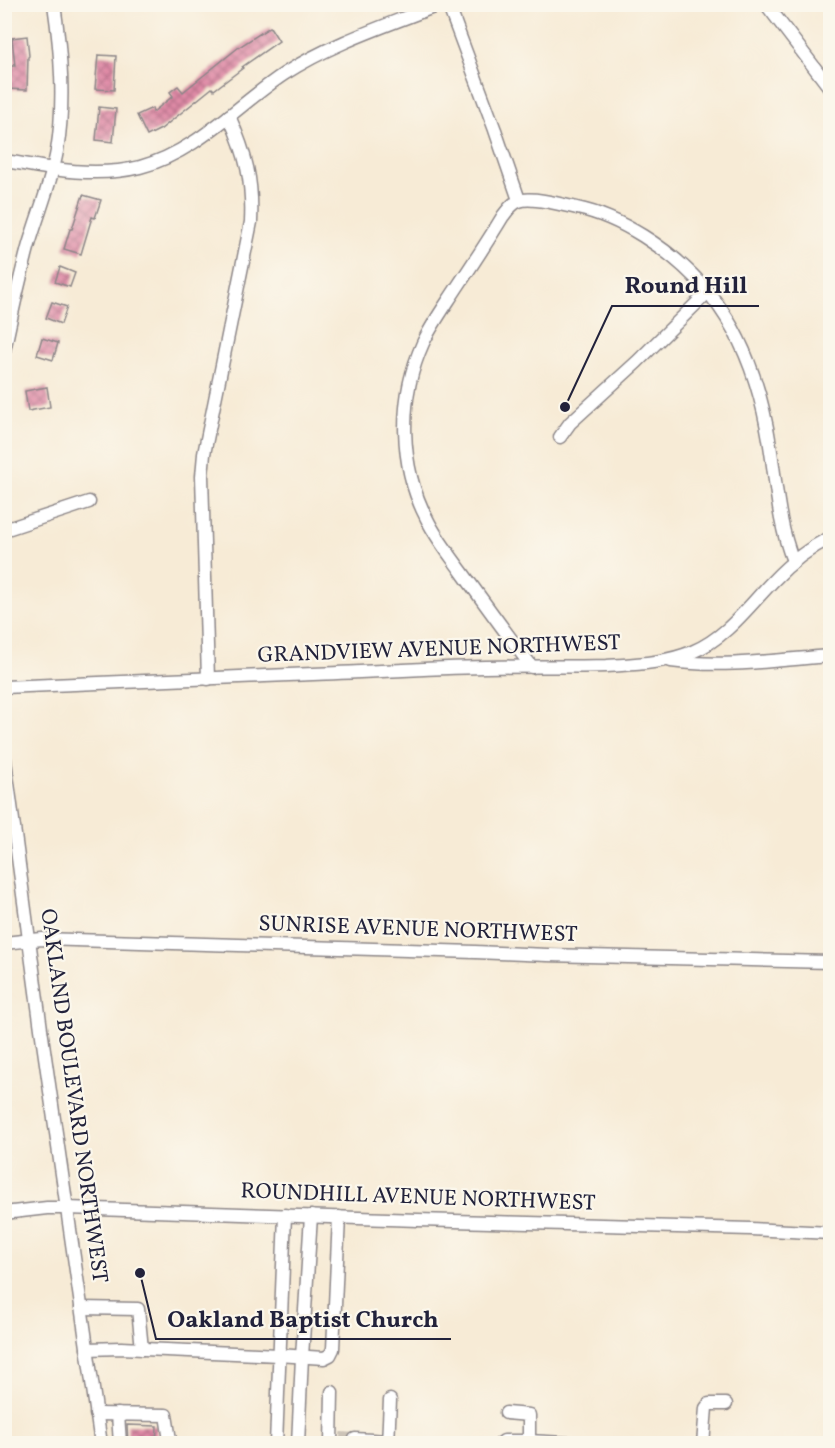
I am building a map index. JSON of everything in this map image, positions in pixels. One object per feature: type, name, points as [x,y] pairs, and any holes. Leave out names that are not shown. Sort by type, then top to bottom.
[{"type":"street","points":[[4,351],[28,249],[52,169],[59,133],[62,97],[59,39],[54,4]]},
{"type":"street","points":[[4,161],[84,172],[138,167],[161,160],[177,153],[284,74],[315,56],[441,4]]},
{"type":"street","points":[[448,4],[519,200]]},
{"type":"street","points":[[766,4],[831,88]]},
{"type":"street","points":[[208,679],[202,476],[204,454],[251,222],[252,202],[244,153],[229,116]]},
{"type":"street","points":[[532,667],[497,622],[426,519],[410,471],[405,433],[405,414],[410,385],[423,343],[503,216],[519,200],[552,202],[586,210],[619,222],[657,244],[696,277],[708,292],[728,319],[751,365],[761,398],[781,525],[793,561]]},
{"type":"street","points":[[560,437],[570,423],[637,362],[708,292]]},
{"type":"street","points":[[4,530],[89,502]]},
{"type":"street","name":"GRANDVIEW AVENUE NORTHWEST","points":[[4,687],[485,667],[635,664],[664,660],[692,652],[723,634],[793,561],[831,537]]},
{"type":"street","points":[[664,660],[691,664],[718,664],[831,656]]},
{"type":"street","name":"OAKLAND BOULEVARD NORTHWEST","points":[[4,753],[101,1443]]},
{"type":"street","name":"SUNRISE AVENUE NORTHWEST","points":[[4,944],[30,940],[66,940],[547,956],[831,962]]},
{"type":"street","name":"ROUNDHILL AVENUE NORTHWEST","points":[[4,1213],[67,1208],[831,1233]]},
{"type":"street","points":[[276,1443],[285,1215]]},
{"type":"street","points":[[298,1443],[311,1216]]},
{"type":"street","points":[[87,1348],[324,1358],[330,1355],[333,1349],[339,1217]]},
{"type":"street","points":[[81,1308],[138,1309],[142,1349]]},
{"type":"street","points":[[332,1392],[334,1440]]},
{"type":"street","points":[[355,1439],[388,1442],[390,1400]]},
{"type":"street","points":[[704,1443],[706,1408],[709,1404],[726,1404]]},
{"type":"street","points":[[506,1413],[529,1415],[529,1441]]},
{"type":"street","points":[[96,1414],[166,1414],[170,1440],[173,1443]]},
{"type":"street","points":[[118,1414],[120,1443]]},
{"type":"street","points":[[500,1443],[504,1441],[582,1443]]},
{"type":"building","points":[[270,27],[279,41],[214,90],[212,88],[161,129],[147,136],[137,115],[152,108],[153,112],[173,96],[170,92],[178,86],[183,92],[239,47]]},
{"type":"building","points":[[27,36],[29,56],[27,90],[7,89],[11,66],[15,66],[12,38]]},
{"type":"building","points":[[98,55],[116,56],[114,90],[95,89]]},
{"type":"building","points":[[99,107],[116,109],[113,142],[96,140]]},
{"type":"building","points":[[83,195],[101,200],[95,218],[92,217],[81,254],[64,249]]},
{"type":"building","points":[[60,267],[75,273],[70,287],[55,282]]},
{"type":"building","points":[[52,302],[67,307],[61,324],[46,318]]},
{"type":"building","points":[[42,338],[58,343],[53,360],[37,355]]},
{"type":"building","points":[[47,387],[50,407],[28,411],[25,391]]},
{"type":"building","points":[[127,1425],[157,1426],[156,1443],[128,1443]]},
{"type":"tunnel","points":[[340,1438],[355,1439]]},
{"type":"place","name":"Round Hill","points":[[565,407]]},
{"type":"place","name":"Oakland Baptist Church","points":[[140,1273]]}]
